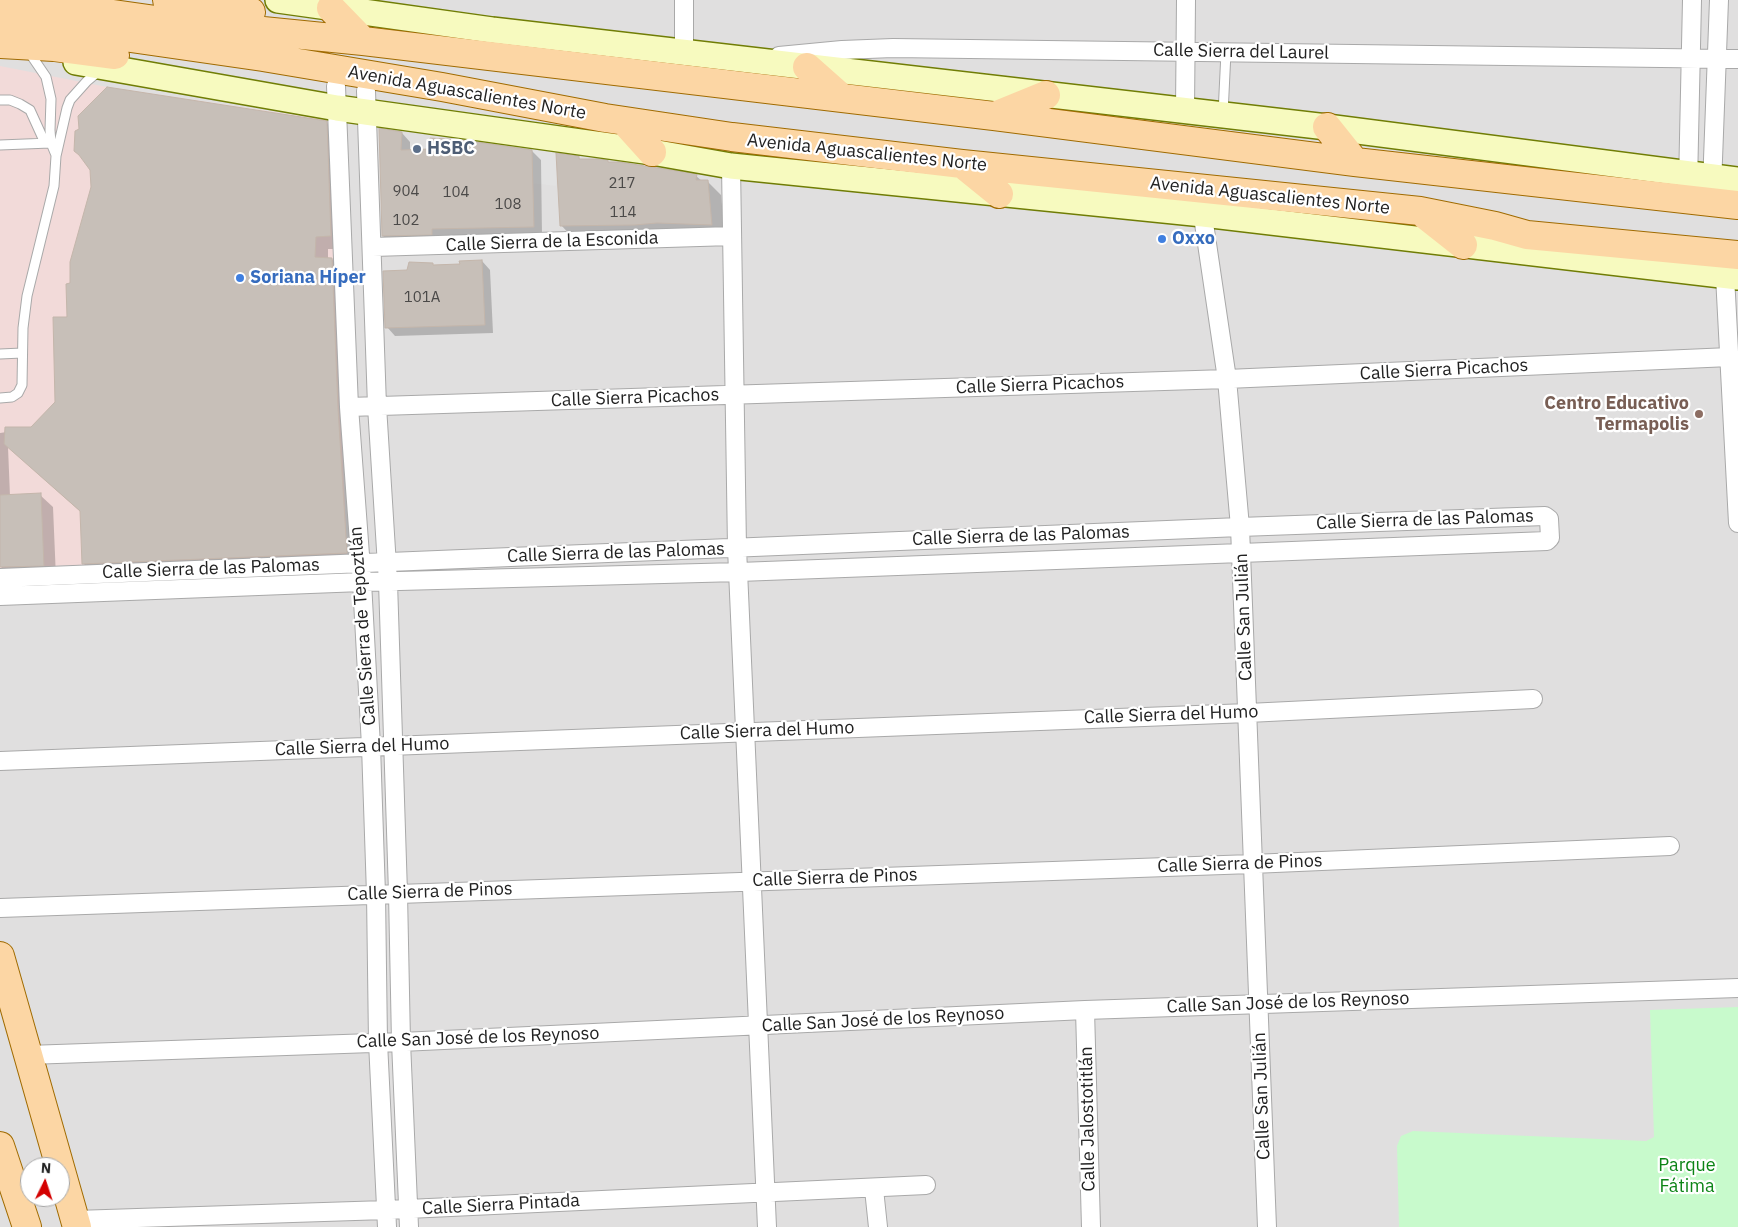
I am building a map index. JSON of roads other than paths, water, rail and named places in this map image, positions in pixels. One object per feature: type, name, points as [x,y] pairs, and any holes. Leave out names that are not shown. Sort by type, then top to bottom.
[{"type":"main road","name":"Avenida Aguascalientes Norte","points":[[12,0],[163,21],[353,40],[1504,179],[1700,188],[1738,205]]},
{"type":"main road","points":[[167,0],[299,18],[319,23],[353,40]]},
{"type":"main road","points":[[331,8],[353,40]]},
{"type":"main road","name":"Avenida Aguascalientes Norte","points":[[0,19],[263,57],[442,87],[614,120],[732,137],[962,164],[1201,202],[1420,211],[1495,226],[1527,235],[1734,270]]},
{"type":"main road","points":[[0,44],[85,51],[366,101],[551,118],[614,120],[652,152]]},
{"type":"main road","points":[[807,67],[842,98]]},
{"type":"main road","points":[[994,116],[1046,95]]},
{"type":"main road","points":[[1327,127],[1355,162]]},
{"type":"main road","points":[[962,164],[999,194]]},
{"type":"main road","points":[[1504,179],[1540,191],[1581,198],[1738,239]]},
{"type":"main road","points":[[1420,211],[1463,245]]},
{"type":"main road","points":[[1495,226],[1548,222],[1738,217]]},
{"type":"main road","points":[[2,968],[76,1223]]},
{"type":"main road","points":[[1,1151],[27,1227]]},
{"type":"street","name":"Avenida Aguascalientes Norte","points":[[278,0],[492,30],[1327,127],[1700,188],[1738,180]]},
{"type":"street","points":[[684,0],[684,52]]},
{"type":"street","points":[[1184,110],[1186,0]]},
{"type":"street","points":[[1692,0],[1692,58],[1700,188]]},
{"type":"street","points":[[1700,188],[1717,59],[1720,0]]},
{"type":"street","name":"Calle Sierra del Laurel","points":[[745,59],[842,50],[893,48],[1738,59]]},
{"type":"street","points":[[0,49],[104,67],[336,97]]},
{"type":"street","name":"Calle Sierra de Tepoztlán","points":[[336,97],[349,407],[359,562],[362,582],[371,746],[378,1042],[386,1219]]},
{"type":"street","name":"Avenida Aguascalientes Norte","points":[[366,101],[731,166],[999,194],[1201,202],[1463,245],[1734,270]]},
{"type":"street","name":"Calle Sierra de Tepoztlán","points":[[366,101],[373,247],[377,406],[388,582],[401,1042],[409,1227]]},
{"type":"street","points":[[731,166],[737,548],[767,1227]]},
{"type":"street","name":"Calle San Julián","points":[[1201,202],[1227,379],[1240,527],[1267,1227]]},
{"type":"street","name":"Calle Sierra de la Esconida","points":[[373,247],[732,236]]},
{"type":"street","points":[[1734,270],[1730,357],[1738,522]]},
{"type":"street","name":"Calle Sierra Picachos","points":[[349,407],[1227,379],[1730,357]]},
{"type":"street","name":"Calle Sierra de las Palomas","points":[[0,578],[359,562],[1545,516],[1549,519],[1550,538],[1547,541],[739,572],[362,582],[0,596]]},
{"type":"street","name":"Calle Sierra del Humo","points":[[0,761],[1248,713],[1533,700]]},
{"type":"street","name":"Calle Sierra de Pinos","points":[[0,908],[1252,864],[1670,846]]},
{"type":"street","name":"Calle San José de los Reynoso","points":[[28,1055],[401,1042],[1085,1010],[1738,988]]},
{"type":"street","name":"Calle Jalostotitlán","points":[[1085,1010],[1091,1227]]},
{"type":"street","name":"Calle Sierra Pintada","points":[[76,1223],[386,1219],[408,1209],[874,1189],[926,1185]]},
{"type":"street","points":[[874,1189],[878,1227]]},
{"type":"lane","points":[[1223,115],[1226,52]]},
{"type":"lane","points":[[0,398],[12,397],[18,393],[22,385],[22,353],[27,296],[54,186],[56,156],[50,130],[51,99],[46,77],[31,55]]},
{"type":"lane","points":[[52,143],[70,100],[87,81],[104,67]]},
{"type":"lane","points":[[0,100],[10,100],[30,110],[52,143]]},
{"type":"lane","points":[[0,145],[52,143]]},
{"type":"lane","points":[[0,354],[22,353]]},
{"type":"place","name":"HSBC","points":[[417,149]]},
{"type":"place","name":"Oxxo","points":[[1162,239]]},
{"type":"place","name":"Soriana Híper","points":[[240,278]]},
{"type":"place","name":"Centro Educativo Termapolis","points":[[1699,414]]},
{"type":"park label","name":"Parque Fátima","points":[[1687,1176]]}]
